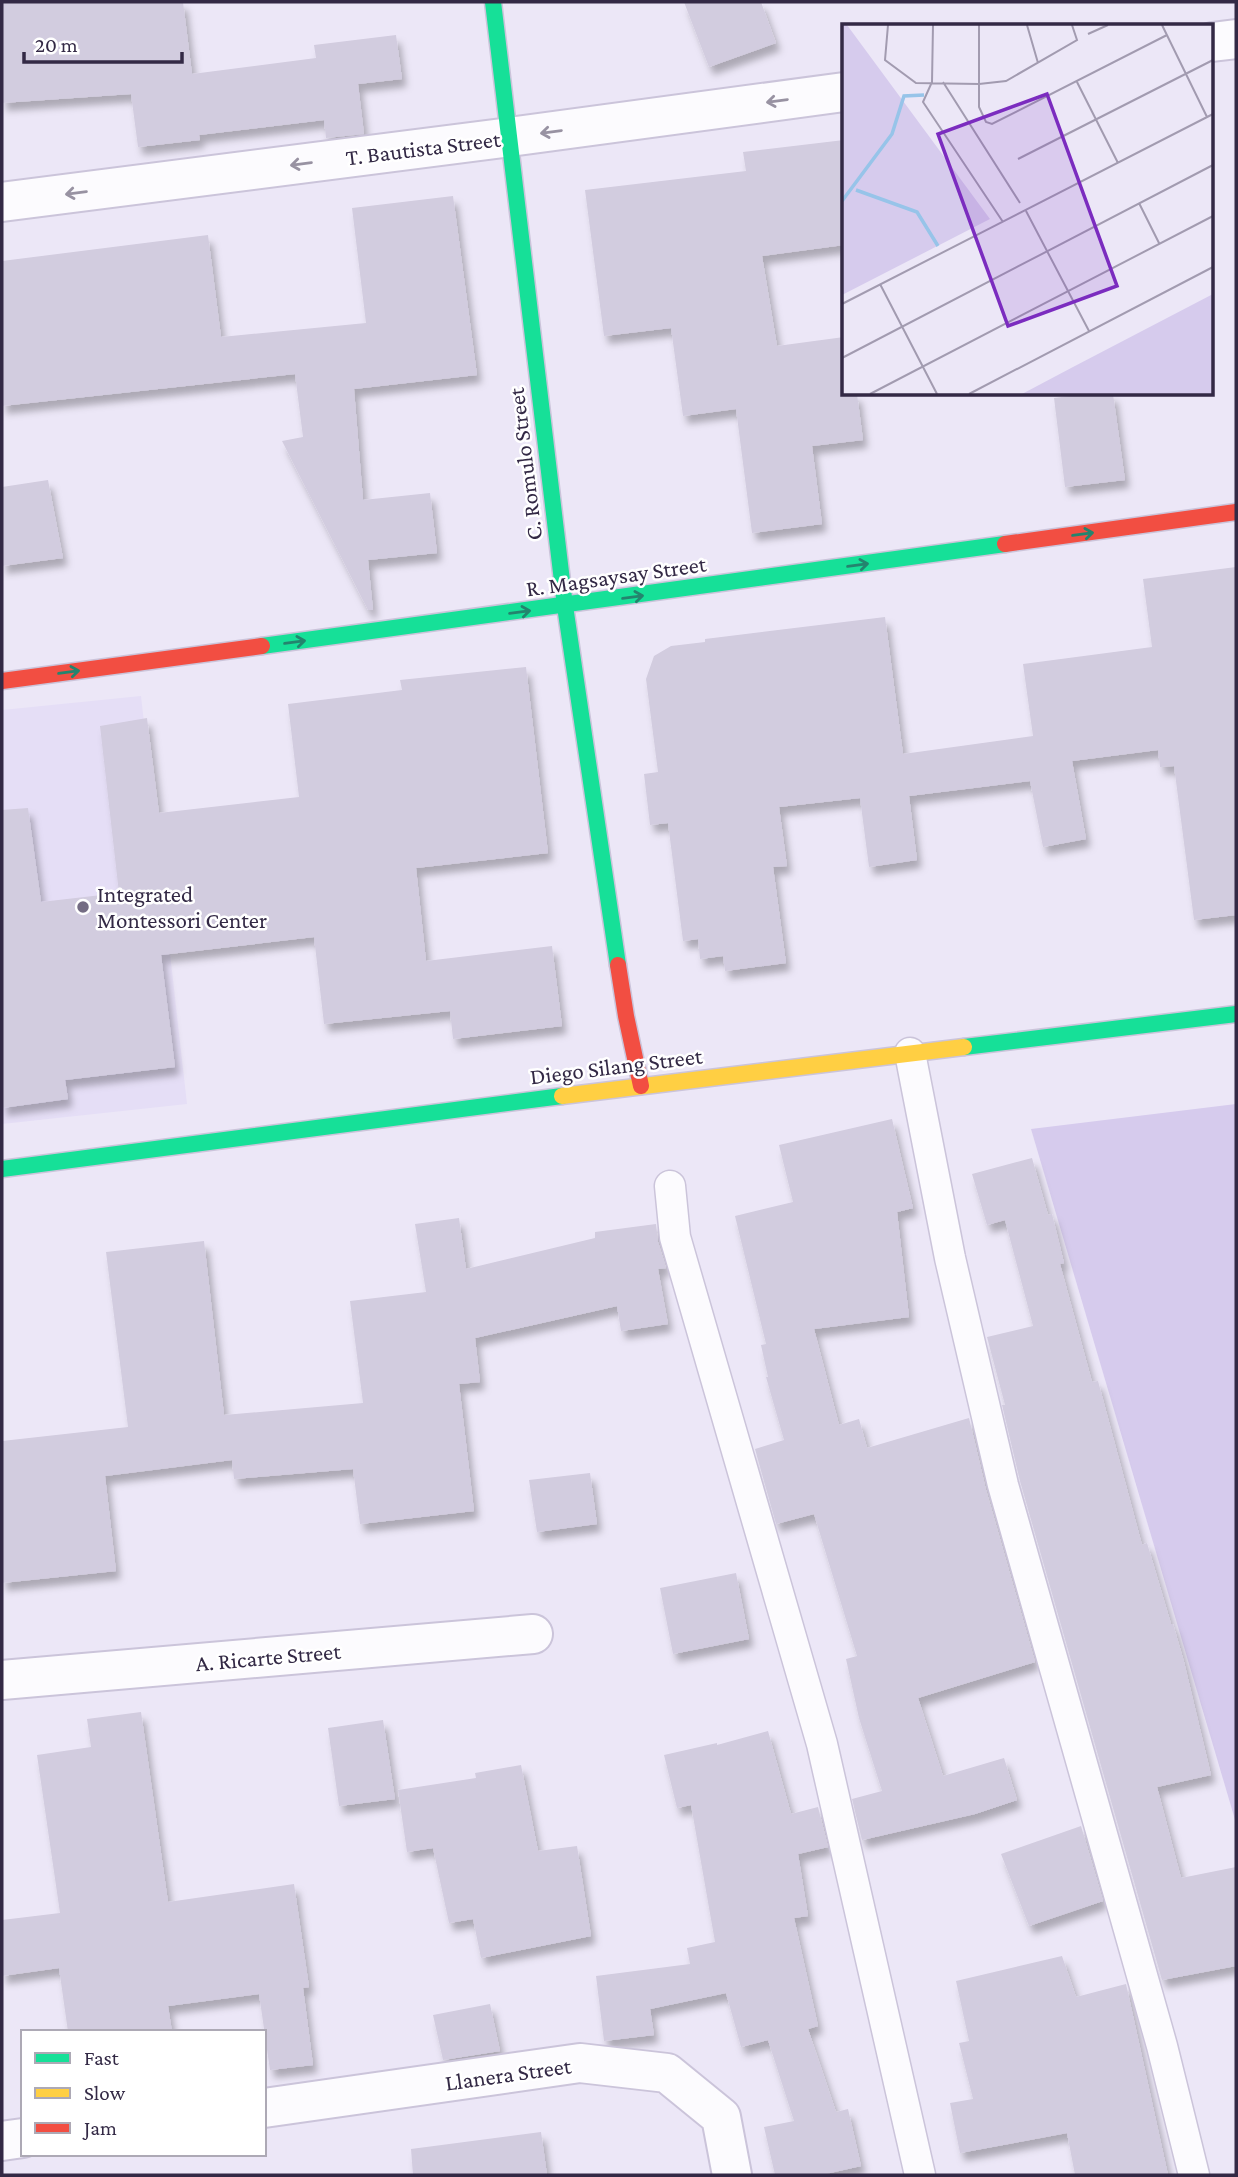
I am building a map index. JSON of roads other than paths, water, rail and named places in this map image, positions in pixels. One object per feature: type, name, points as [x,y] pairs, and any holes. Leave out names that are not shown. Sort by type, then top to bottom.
[{"type":"street","name":"C. Romulo Street","points":[[493,2],[565,606],[626,1016],[640,1086]]},
{"type":"street","points":[[1214,42],[1236,39]]},
{"type":"street","name":"T. Bautista Street","points":[[2,202],[842,92]]},
{"type":"street","name":"R. Magsaysay Street","points":[[2,681],[1236,512]]},
{"type":"street","name":"Diego Silang Street","points":[[2,1169],[640,1086],[1236,1014]]},
{"type":"street","name":"A. Ricarte Street","points":[[2,1680],[533,1634]]},
{"type":"street","name":"Llanera Street","points":[[266,2108],[580,2063],[667,2073],[721,2117],[732,2175]]},
{"type":"street","points":[[2,2141],[21,2138]]},
{"type":"lane","points":[[910,1053],[950,1258],[1003,1485],[1162,2046],[1194,2175]]},
{"type":"lane","points":[[670,1186],[675,1237],[822,1744],[920,2175]]},
{"type":"place","name":"Integrated Montessori Center","points":[[83,907]]}]
